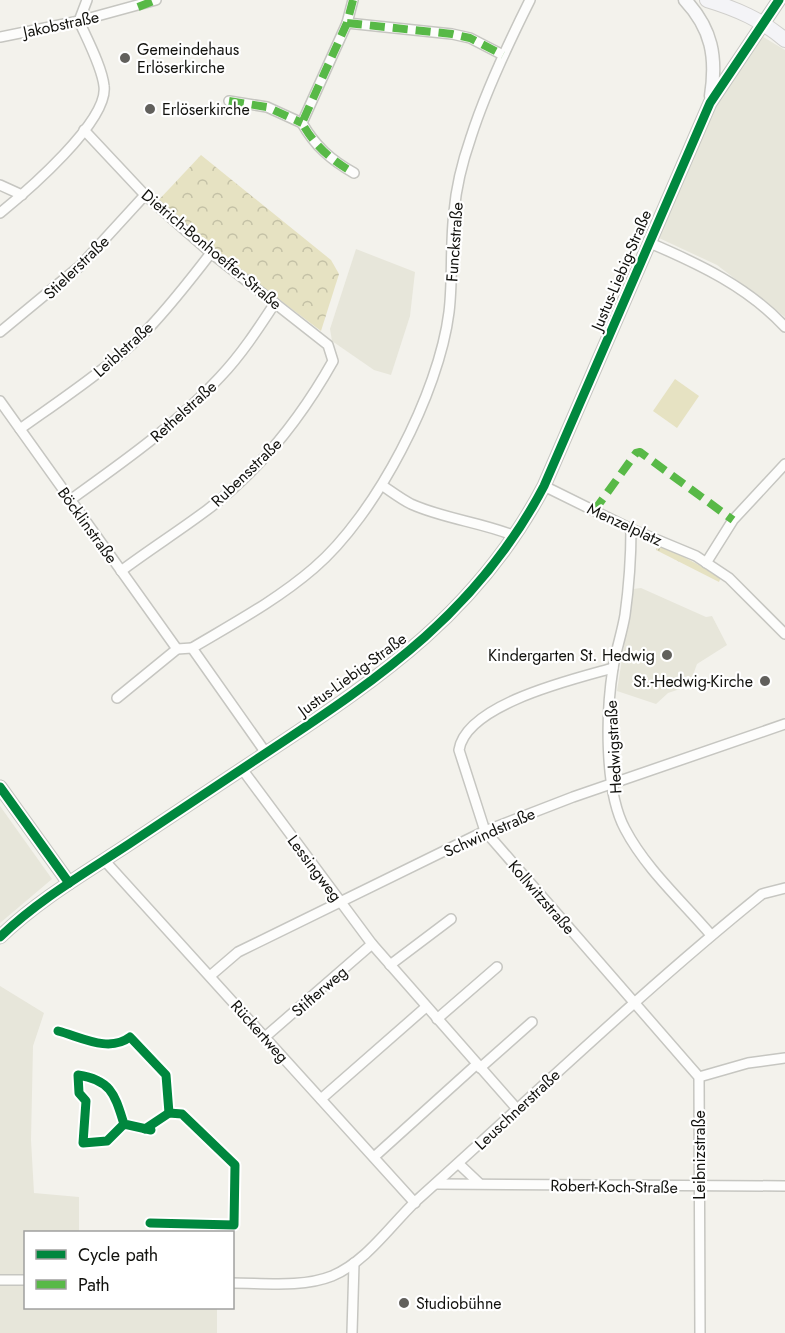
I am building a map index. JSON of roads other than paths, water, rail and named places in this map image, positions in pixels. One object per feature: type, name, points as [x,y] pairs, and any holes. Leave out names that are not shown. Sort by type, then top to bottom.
[{"type":"main road","points":[[685,0],[706,26],[712,41],[715,60],[710,103]]},
{"type":"main road","points":[[709,0],[734,8],[762,22],[785,40]]},
{"type":"main road","points":[[710,103],[762,22],[779,0]]},
{"type":"main road","name":"Justus-Liebig-Straße","points":[[0,937],[14,923],[69,883],[356,694],[417,646],[453,612],[515,536],[544,486],[710,103]]},
{"type":"main road","points":[[0,787],[69,883]]},
{"type":"street","points":[[0,213],[54,166],[84,130],[101,104],[105,85],[79,21],[87,0]]},
{"type":"street","name":"Jakobstraße","points":[[0,37],[79,21],[156,0]]},
{"type":"street","points":[[302,123],[347,23],[353,0]]},
{"type":"street","name":"Funckstraße","points":[[192,648],[265,605],[315,567],[358,519],[383,486],[428,393],[449,312],[454,211],[470,138],[503,55],[531,0]]},
{"type":"street","points":[[347,23],[452,34],[470,38],[503,55]]},
{"type":"street","points":[[229,100],[267,107],[302,123],[311,140],[333,161],[354,173]]},
{"type":"street","name":"Dietrich-Bonhoeffer-Straße","points":[[84,130],[145,195],[211,253],[328,345]]},
{"type":"street","points":[[0,185],[22,195]]},
{"type":"street","name":"Stielerstraße","points":[[0,332],[80,266],[145,195]]},
{"type":"street","points":[[650,243],[704,266],[754,299],[785,327]]},
{"type":"street","name":"Leiblstraße","points":[[20,429],[103,369],[144,333],[211,253]]},
{"type":"street","name":"Rethelstraße","points":[[70,500],[185,412],[234,361],[275,303]]},
{"type":"street","name":"Rubensstraße","points":[[121,571],[208,509],[260,462],[313,397],[333,361],[328,345]]},
{"type":"street","name":"Böcklinstraße","points":[[0,401],[177,649]]},
{"type":"street","points":[[706,563],[733,520],[785,464]]},
{"type":"street","points":[[383,486],[410,503],[455,519],[493,527],[515,536]]},
{"type":"street","name":"Menzelplatz","points":[[544,486],[706,563],[729,578],[785,634]]},
{"type":"street","name":"Hedwigstraße","points":[[632,529],[631,568],[625,617],[613,668],[609,708],[612,784],[624,828],[642,856],[711,935]]},
{"type":"street","points":[[117,698],[177,649],[192,648],[266,753]]},
{"type":"street","name":"Kollwitzstraße","points":[[613,668],[538,690],[480,720],[461,738],[459,750],[485,831],[632,1002]]},
{"type":"street","name":"Schwindstraße","points":[[210,976],[237,952],[485,831],[785,724]]},
{"type":"street","name":"Lessingweg","points":[[242,769],[372,944],[517,1109]]},
{"type":"street","name":"Rückertweg","points":[[104,860],[415,1203]]},
{"type":"street","name":"Leuschnerstraße","points":[[234,1282],[308,1282],[332,1276],[354,1263],[415,1203],[632,1002],[762,894],[785,888]]},
{"type":"street","points":[[390,965],[451,919]]},
{"type":"street","name":"Stifterweg","points":[[265,1037],[372,944]]},
{"type":"street","points":[[437,1019],[497,967]]},
{"type":"street","points":[[632,1002],[699,1077],[748,1063],[785,1058]]},
{"type":"street","points":[[321,1099],[426,1007]]},
{"type":"street","points":[[374,1157],[532,1022]]},
{"type":"street","name":"Leibnizstraße","points":[[699,1077],[700,1333]]},
{"type":"street","points":[[459,1164],[479,1183]]},
{"type":"street","name":"Robert-Koch-Straße","points":[[437,1184],[785,1186]]},
{"type":"street","points":[[352,1333],[354,1263]]},
{"type":"street","points":[[0,1280],[24,1280]]},
{"type":"place","name":"Gemeindehaus Erlöserkirche","points":[[125,58]]},
{"type":"place","name":"Erlöserkirche","points":[[150,109]]},
{"type":"place","name":"Kindergarten St. Hedwig","points":[[667,655]]},
{"type":"place","name":"St.-Hedwig-Kirche","points":[[765,681]]},
{"type":"place","name":"Studiobühne","points":[[404,1303]]}]
